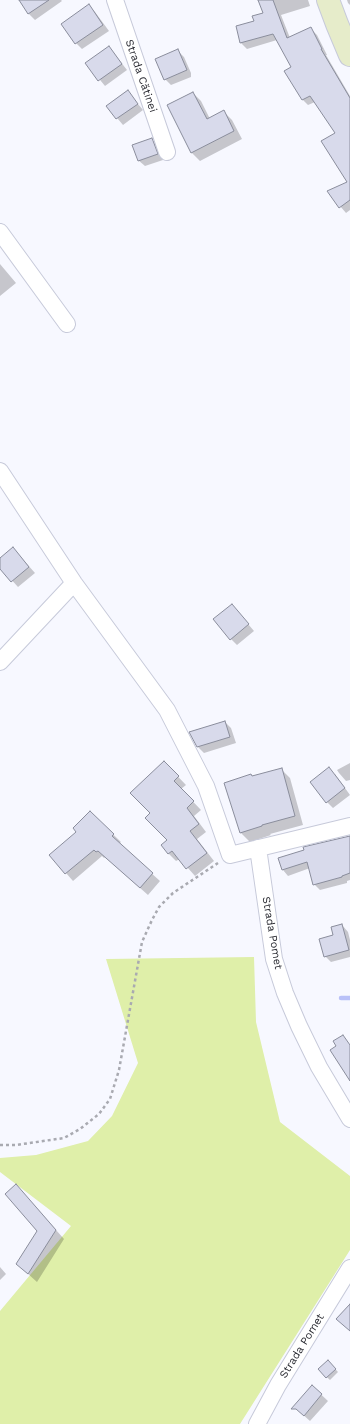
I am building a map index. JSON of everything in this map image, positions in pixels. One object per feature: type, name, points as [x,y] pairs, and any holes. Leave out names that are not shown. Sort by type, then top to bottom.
[{"type":"main road","points":[[328,0],[336,24],[350,55]]},
{"type":"street","name":"Strada Cătinei","points":[[115,0],[167,152]]},
{"type":"street","points":[[0,232],[67,324]]},
{"type":"street","points":[[0,471],[74,583],[167,710],[206,786],[230,855],[350,826]]},
{"type":"street","points":[[0,662],[74,583]]},
{"type":"street","name":"Strada Pomet","points":[[258,848],[274,958],[285,993],[318,1067],[350,1119]]},
{"type":"street","name":"Strada Pomet","points":[[257,1424],[278,1385],[350,1268]]},
{"type":"path","points":[[0,1145],[16,1145],[64,1138],[80,1129],[99,1114],[110,1099],[119,1070],[142,942],[159,907],[173,893],[230,855]]},
{"type":"green space","points":[[254,957],[256,1022],[280,1122],[350,1176],[350,1250],[240,1424],[0,1424],[0,1311],[71,1226],[0,1172],[0,1158],[36,1155],[88,1141],[112,1116],[138,1063],[106,959]]},
{"type":"building","points":[[19,0],[49,0],[28,14]]},
{"type":"building","points":[[258,0],[273,0],[287,38],[311,27],[321,49],[350,98],[350,200],[339,208],[327,191],[347,182],[321,141],[335,133],[310,96],[302,100],[284,71],[291,67],[273,34],[240,43],[236,26],[254,21],[252,16],[263,13]]},
{"type":"building","points":[[89,4],[103,25],[75,44],[61,24]]},
{"type":"building","points":[[109,46],[122,64],[98,81],[85,63]]},
{"type":"building","points":[[178,49],[187,70],[164,80],[155,59]]},
{"type":"building","points":[[128,90],[138,104],[116,119],[106,106]]},
{"type":"building","points":[[193,92],[207,119],[224,110],[234,131],[191,153],[167,105]]},
{"type":"building","points":[[152,138],[158,154],[138,161],[132,145]]},
{"type":"building","points":[[13,547],[29,567],[11,582],[0,569],[0,558]]},
{"type":"building","points":[[232,604],[249,624],[230,640],[213,619]]},
{"type":"building","points":[[225,721],[230,737],[197,747],[189,732]]},
{"type":"building","points":[[164,761],[179,776],[174,781],[194,801],[187,808],[199,824],[190,831],[207,853],[186,869],[172,851],[168,854],[161,845],[167,840],[145,818],[150,813],[130,793]]},
{"type":"building","points":[[329,767],[345,788],[326,803],[310,782]]},
{"type":"building","points":[[282,768],[295,816],[240,833],[224,783],[251,774],[252,776]]},
{"type":"building","points":[[90,811],[114,834],[112,836],[153,873],[140,888],[98,851],[96,852],[94,850],[65,874],[49,855],[76,832],[73,828]]},
{"type":"building","points":[[350,836],[350,873],[342,877],[313,885],[307,862],[282,870],[278,858],[304,850],[303,847]]},
{"type":"building","points":[[342,924],[349,950],[324,957],[319,939],[333,935],[331,927]]},
{"type":"building","points":[[343,1035],[350,1045],[350,1081],[330,1050],[336,1046],[333,1041]]},
{"type":"building","points":[[16,1184],[56,1230],[28,1274],[16,1264],[37,1231],[5,1194]]},
{"type":"building","points":[[350,1304],[350,1331],[336,1319]]},
{"type":"building","points":[[328,1360],[336,1369],[326,1378],[318,1369]]},
{"type":"building","points":[[312,1385],[322,1394],[304,1416],[296,1409],[291,1409]]},
{"type":"waterway","points":[[341,998],[350,998]]}]
